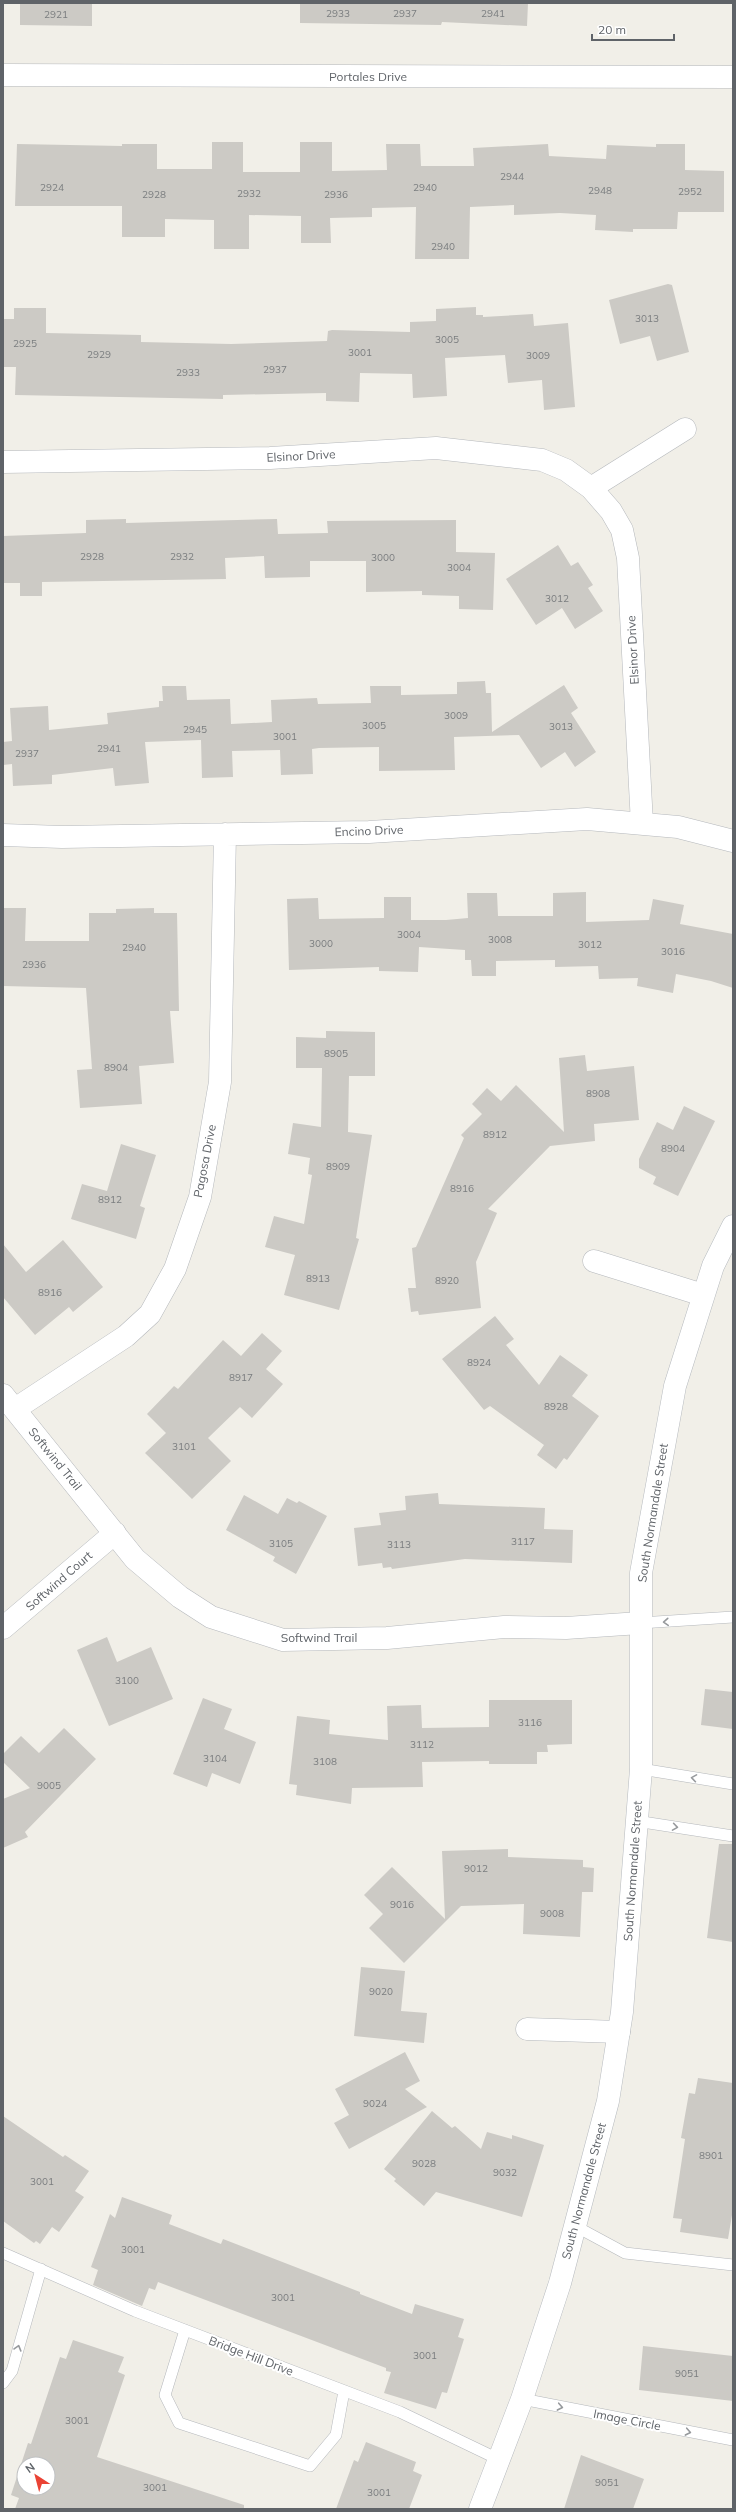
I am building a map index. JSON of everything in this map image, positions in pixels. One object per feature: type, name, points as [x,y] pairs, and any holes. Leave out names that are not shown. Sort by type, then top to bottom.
[{"type":"street","name":"Portales Drive","points":[[3,75],[733,77]]},
{"type":"street","points":[[590,488],[685,429]]},
{"type":"street","name":"Elsinor Drive","points":[[3,462],[270,458],[436,448],[542,460],[566,470],[590,488],[611,511],[622,530],[628,558],[642,824]]},
{"type":"street","name":"Encino Drive","points":[[3,835],[62,837],[369,832],[587,819],[678,827],[733,841]]},
{"type":"street","name":"Pagosa Drive","points":[[9,1402],[126,1336],[150,1314],[176,1269],[200,1196],[220,1082],[225,834]]},
{"type":"street","name":"South Normandale Street","points":[[480,2509],[522,2399],[560,2283],[608,2101],[619,2032],[641,1769],[641,1573],[674,1386],[712,1266],[733,1226]]},
{"type":"street","points":[[594,1260],[703,1295]]},
{"type":"street","name":"Softwind Trail","points":[[9,1402],[135,1558],[180,1597],[211,1618],[283,1640],[387,1638],[504,1627],[566,1628],[640,1623]]},
{"type":"street","name":"Softwind Court","points":[[3,1628],[115,1533]]},
{"type":"street","points":[[527,2029],[619,2032]]},
{"type":"lane","points":[[640,1623],[733,1617]]},
{"type":"lane","points":[[641,1769],[733,1784]]},
{"type":"lane","points":[[636,1821],[733,1836]]},
{"type":"lane","points":[[575,2226],[625,2253],[733,2265]]},
{"type":"lane","name":"Bridge Hill Drive","points":[[3,2253],[135,2311],[400,2412],[498,2459]]},
{"type":"lane","points":[[3,2383],[12,2371],[41,2270]]},
{"type":"lane","points":[[185,2330],[165,2395],[179,2423],[310,2466],[336,2435],[344,2391]]},
{"type":"lane","name":"Image Circle","points":[[522,2399],[733,2440]]},
{"type":"building","points":[[20,3],[92,3],[92,26],[20,25]]},
{"type":"building","points":[[300,3],[528,3],[527,26],[442,22],[441,25],[300,23]]},
{"type":"building","points":[[212,142],[243,142],[243,172],[300,172],[300,142],[332,142],[332,171],[387,170],[386,144],[420,144],[421,166],[474,166],[473,148],[548,144],[549,156],[606,159],[607,145],[656,147],[656,144],[685,144],[685,170],[724,171],[724,212],[678,212],[677,229],[633,229],[633,232],[595,230],[596,215],[560,213],[514,215],[514,205],[470,207],[469,259],[415,259],[416,207],[372,208],[372,217],[330,218],[331,243],[301,243],[301,216],[249,215],[249,249],[214,249],[214,220],[165,219],[165,237],[122,237],[122,206],[15,206],[17,144],[122,146],[122,144],[157,144],[157,169],[212,169]]},
{"type":"building","points":[[668,284],[672,285],[689,352],[657,361],[650,336],[620,344],[609,300]]},
{"type":"building","points":[[476,307],[476,315],[483,315],[483,317],[533,314],[534,326],[568,323],[575,407],[544,410],[542,380],[508,383],[505,355],[445,358],[447,396],[413,398],[412,374],[360,373],[359,402],[326,401],[326,393],[223,395],[223,399],[15,395],[16,367],[3,367],[3,319],[14,319],[14,308],[46,308],[46,333],[141,335],[141,342],[231,344],[327,341],[328,331],[332,330],[410,332],[410,322],[436,321],[436,309]]},
{"type":"building","points":[[126,519],[126,523],[277,519],[278,534],[328,533],[327,521],[456,520],[456,552],[495,553],[493,610],[459,609],[459,596],[422,595],[422,591],[366,592],[366,561],[310,561],[310,577],[265,578],[264,556],[225,558],[226,579],[42,582],[42,596],[20,596],[20,583],[3,583],[3,536],[86,533],[86,520]]},
{"type":"building","points":[[558,545],[571,566],[578,562],[593,585],[588,588],[603,611],[575,629],[562,608],[536,625],[506,579]]},
{"type":"building","points":[[485,681],[486,693],[491,693],[492,732],[564,685],[578,708],[571,713],[596,752],[575,767],[565,752],[541,768],[519,735],[454,737],[455,770],[379,771],[379,747],[319,748],[312,749],[313,774],[281,775],[280,750],[232,751],[233,777],[202,778],[201,740],[145,742],[149,783],[115,786],[113,768],[52,775],[52,784],[13,786],[12,764],[3,765],[3,742],[12,741],[10,708],[48,706],[49,730],[108,724],[107,713],[159,707],[159,701],[163,701],[162,686],[186,686],[187,700],[230,699],[231,724],[272,722],[271,700],[317,698],[318,704],[371,703],[370,686],[401,686],[401,695],[457,694],[457,682]]},
{"type":"building","points":[[586,892],[586,922],[649,920],[653,899],[684,905],[680,924],[733,934],[733,988],[711,981],[676,974],[673,993],[637,986],[638,978],[599,979],[598,966],[555,967],[555,960],[496,961],[496,976],[472,976],[471,960],[465,960],[465,950],[419,947],[418,972],[379,971],[379,967],[289,970],[287,899],[318,898],[319,919],[384,918],[384,897],[411,897],[411,920],[446,920],[468,918],[467,893],[497,893],[498,916],[553,916],[553,893]]},
{"type":"building","points":[[3,908],[26,908],[25,941],[89,941],[89,913],[116,913],[116,909],[154,908],[154,913],[177,913],[179,1011],[170,1011],[174,1063],[139,1066],[142,1104],[80,1108],[77,1070],[92,1069],[86,988],[3,986]]},
{"type":"building","points":[[326,1031],[375,1032],[375,1076],[349,1076],[348,1132],[372,1135],[356,1238],[359,1239],[339,1310],[284,1295],[295,1255],[265,1247],[274,1216],[304,1224],[312,1175],[308,1174],[310,1158],[288,1154],[293,1123],[321,1127],[322,1068],[296,1068],[296,1037],[326,1038]]},
{"type":"building","points":[[585,1055],[587,1071],[634,1066],[639,1120],[594,1124],[595,1141],[550,1146],[488,1209],[497,1213],[476,1262],[481,1308],[419,1315],[418,1311],[411,1312],[408,1288],[416,1288],[412,1248],[416,1247],[464,1138],[461,1135],[482,1114],[472,1104],[487,1088],[501,1101],[516,1085],[564,1132],[559,1058]]},
{"type":"building","points":[[684,1106],[715,1121],[678,1196],[653,1184],[656,1177],[639,1168],[639,1159],[657,1122],[673,1130]]},
{"type":"building","points":[[121,1144],[156,1155],[140,1206],[145,1208],[136,1239],[71,1219],[82,1184],[107,1191]]},
{"type":"building","points":[[63,1240],[103,1287],[73,1312],[69,1307],[35,1335],[3,1297],[3,1244],[26,1272]]},
{"type":"building","points":[[495,1316],[514,1339],[506,1345],[539,1385],[560,1355],[588,1375],[572,1396],[599,1416],[567,1460],[564,1458],[556,1469],[537,1455],[544,1445],[490,1406],[484,1410],[442,1359]]},
{"type":"building","points":[[262,1333],[282,1351],[266,1369],[283,1384],[252,1418],[240,1407],[208,1438],[231,1461],[192,1499],[145,1453],[166,1433],[147,1414],[174,1386],[178,1389],[223,1340],[241,1356]]},
{"type":"building","points":[[438,1493],[439,1504],[545,1508],[544,1529],[573,1530],[572,1563],[465,1559],[392,1569],[391,1567],[383,1568],[382,1563],[358,1566],[354,1528],[381,1525],[379,1513],[406,1510],[405,1496]]},
{"type":"building","points":[[244,1495],[278,1514],[287,1498],[297,1503],[299,1501],[327,1516],[296,1574],[273,1561],[275,1557],[226,1530]]},
{"type":"building","points":[[107,1637],[117,1662],[151,1647],[173,1699],[109,1726],[77,1650]]},
{"type":"building","points":[[705,1689],[733,1692],[733,1729],[701,1725]]},
{"type":"building","points":[[203,1698],[232,1709],[224,1729],[256,1742],[240,1784],[212,1773],[207,1787],[173,1774]]},
{"type":"building","points":[[489,1700],[572,1700],[572,1744],[547,1745],[548,1752],[537,1752],[537,1764],[489,1764],[489,1761],[422,1762],[423,1787],[352,1788],[351,1804],[296,1795],[297,1785],[289,1784],[297,1716],[330,1720],[329,1734],[388,1740],[387,1706],[421,1705],[422,1728],[489,1727]]},
{"type":"building","points":[[64,1728],[96,1759],[25,1832],[28,1837],[3,1848],[3,1799],[30,1788],[3,1762],[3,1754],[21,1736],[39,1753]]},
{"type":"building","points":[[719,1844],[733,1844],[733,1942],[707,1938]]},
{"type":"building","points":[[508,1849],[508,1857],[583,1860],[583,1867],[594,1868],[593,1892],[582,1892],[580,1937],[523,1934],[524,1904],[461,1906],[404,1963],[369,1928],[383,1914],[364,1895],[392,1867],[445,1919],[442,1851]]},
{"type":"building","points":[[361,1967],[405,1971],[401,2011],[427,2013],[424,2043],[354,2036]]},
{"type":"building","points":[[405,2052],[420,2081],[405,2089],[427,2107],[349,2149],[334,2123],[349,2115],[335,2089]]},
{"type":"building","points":[[698,2078],[733,2083],[733,2209],[728,2239],[680,2232],[682,2219],[673,2218],[685,2139],[681,2138],[689,2093],[695,2094]]},
{"type":"building","points":[[432,2111],[452,2128],[455,2126],[481,2149],[487,2132],[512,2139],[512,2135],[544,2145],[522,2217],[436,2192],[424,2206],[394,2181],[396,2179],[384,2169]]},
{"type":"building","points":[[3,2116],[63,2157],[65,2155],[89,2171],[75,2191],[84,2197],[59,2232],[52,2227],[40,2244],[36,2241],[34,2243],[3,2221]]},
{"type":"building","points":[[122,2197],[172,2215],[169,2224],[221,2244],[223,2239],[360,2292],[360,2294],[412,2314],[415,2304],[464,2319],[458,2337],[464,2339],[447,2393],[442,2392],[436,2409],[384,2393],[391,2372],[386,2371],[386,2368],[158,2282],[155,2290],[149,2288],[142,2306],[93,2285],[98,2270],[91,2267],[110,2214],[115,2218]]},
{"type":"building","points":[[73,2340],[124,2357],[118,2372],[125,2375],[97,2457],[244,2505],[244,2509],[15,2509],[19,2498],[11,2495],[16,2480],[16,2496],[56,2496],[56,2456],[24,2456],[28,2443],[31,2444],[60,2357],[66,2359]]},
{"type":"building","points":[[643,2346],[733,2356],[733,2401],[639,2390]]},
{"type":"building","points":[[366,2442],[416,2462],[413,2471],[422,2475],[409,2509],[336,2509],[354,2460],[358,2462]]},
{"type":"building","points":[[581,2455],[644,2479],[633,2509],[564,2509]]}]
